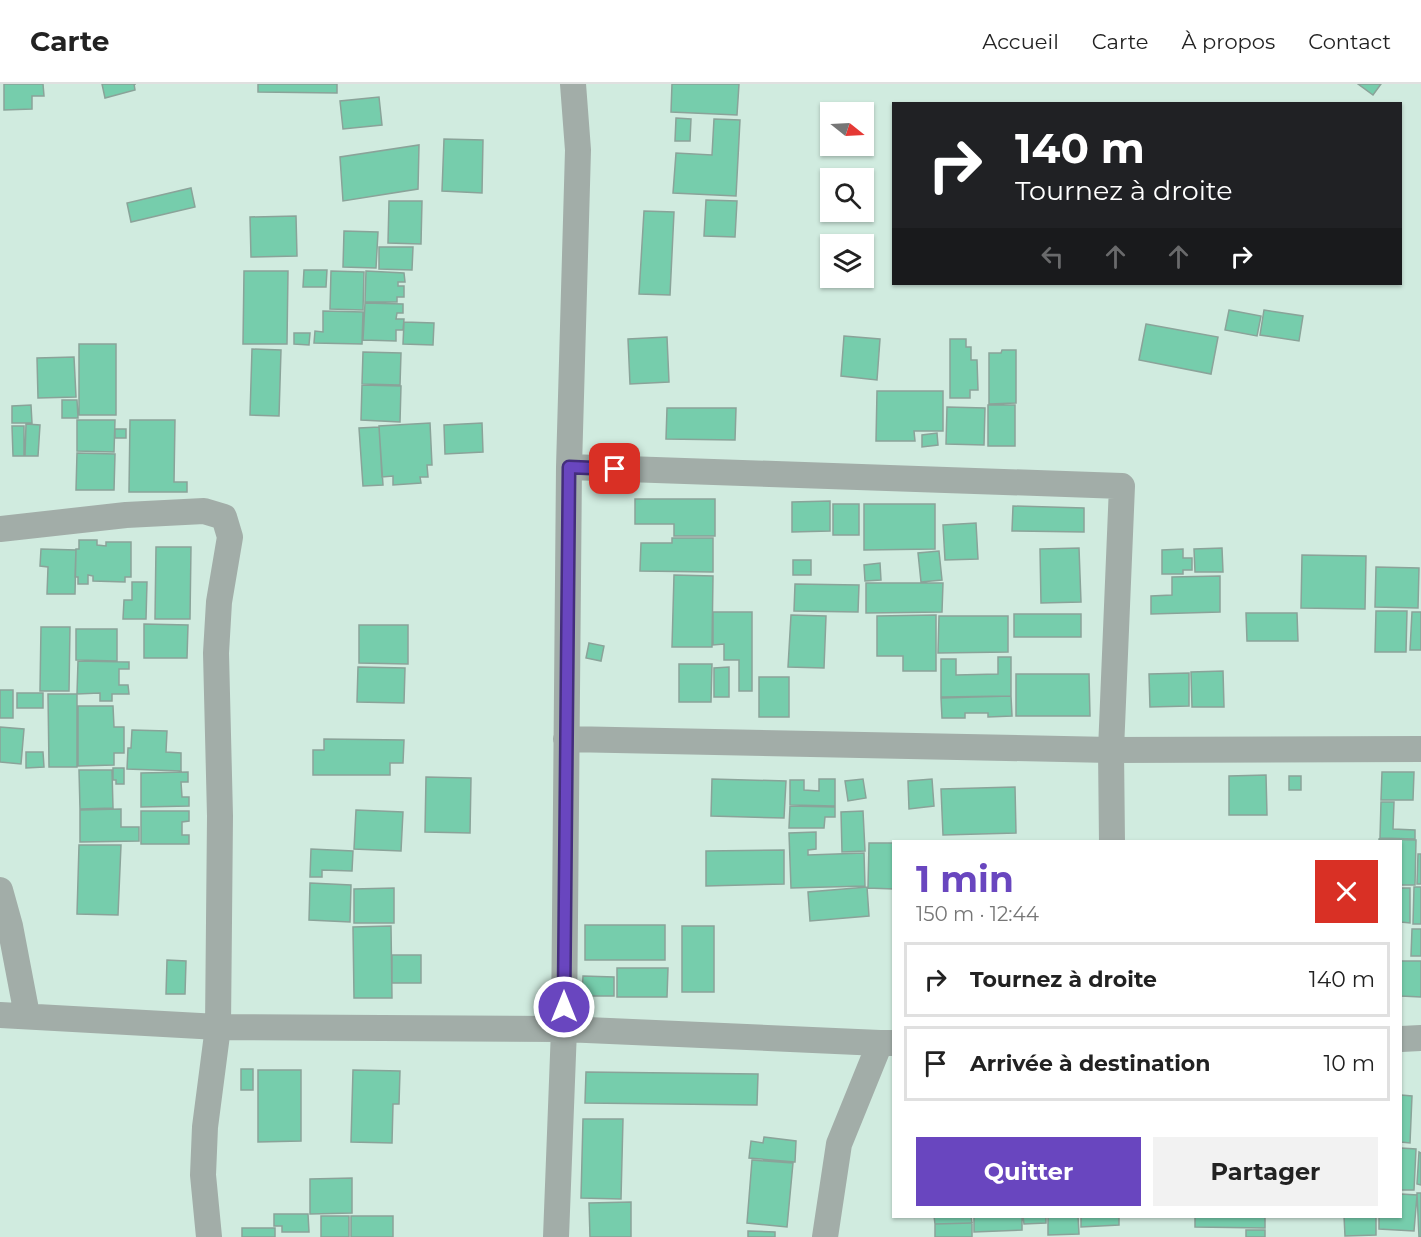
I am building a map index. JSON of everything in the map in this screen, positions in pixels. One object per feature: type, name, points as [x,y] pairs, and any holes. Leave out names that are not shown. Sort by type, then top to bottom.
[{"type":"street","points":[[556,1237],[564,1029],[569,467],[578,150],[573,84]]},
{"type":"street","points":[[569,467],[1122,486],[1111,750],[1112,840]]},
{"type":"street","points":[[0,529],[138,514],[204,511],[224,517],[230,537],[219,602],[216,653],[220,816],[218,1028],[205,1127],[203,1175],[209,1237]]},
{"type":"street","points":[[566,739],[1111,750],[1421,749]]},
{"type":"street","points":[[0,890],[10,926],[27,1015]]},
{"type":"street","points":[[0,1015],[218,1028],[564,1029],[887,1043],[839,1144],[825,1237]]},
{"type":"street","points":[[1402,1039],[1421,1038]]},
{"type":"building","points":[[4,84],[43,84],[44,96],[32,96],[32,109],[4,110]]},
{"type":"building","points":[[102,84],[134,84],[135,90],[105,98]]},
{"type":"building","points":[[258,84],[337,84],[337,93],[258,92]]},
{"type":"building","points":[[672,84],[739,84],[737,115],[671,112]]},
{"type":"building","points":[[1358,84],[1381,84],[1373,95]]},
{"type":"building","points":[[379,97],[382,125],[343,129],[340,101]]},
{"type":"building","points":[[676,118],[691,119],[690,141],[675,141]]},
{"type":"building","points":[[714,119],[740,120],[736,196],[673,193],[676,153],[712,155]]},
{"type":"building","points":[[444,139],[483,140],[482,193],[442,191]]},
{"type":"building","points":[[419,145],[418,189],[343,201],[340,157]]},
{"type":"building","points":[[191,188],[195,207],[131,222],[127,203]]},
{"type":"building","points":[[706,200],[737,201],[735,237],[704,236]]},
{"type":"building","points":[[389,201],[422,201],[421,244],[388,243]]},
{"type":"building","points":[[644,211],[674,212],[670,295],[639,294]]},
{"type":"building","points":[[296,216],[297,256],[251,257],[250,217]]},
{"type":"building","points":[[344,231],[378,232],[376,268],[343,267]]},
{"type":"building","points":[[379,247],[413,247],[412,270],[379,269]]},
{"type":"building","points":[[304,270],[327,270],[326,287],[303,287]]},
{"type":"building","points":[[244,271],[288,271],[287,344],[243,344]]},
{"type":"building","points":[[331,271],[364,272],[363,310],[330,309]]},
{"type":"building","points":[[366,271],[404,273],[405,282],[398,282],[398,286],[404,286],[404,297],[397,297],[397,302],[365,302]]},
{"type":"building","points":[[365,303],[403,304],[403,313],[397,313],[396,319],[404,319],[403,330],[396,330],[396,341],[363,340]]},
{"type":"building","points":[[1229,310],[1261,316],[1257,336],[1225,330]]},
{"type":"building","points":[[1264,310],[1303,316],[1299,341],[1260,335]]},
{"type":"building","points":[[323,311],[363,312],[362,344],[314,343],[315,331],[323,332]]},
{"type":"building","points":[[404,322],[434,323],[433,345],[403,344]]},
{"type":"building","points":[[1146,324],[1218,337],[1211,374],[1139,360]]},
{"type":"building","points":[[294,333],[310,333],[309,345],[294,344]]},
{"type":"building","points":[[844,336],[880,339],[877,380],[841,376]]},
{"type":"building","points":[[667,337],[669,382],[630,384],[628,339]]},
{"type":"building","points":[[950,339],[966,339],[966,347],[971,347],[971,360],[977,360],[978,390],[970,390],[970,398],[950,398]]},
{"type":"building","points":[[79,344],[116,344],[116,415],[79,415]]},
{"type":"building","points":[[252,349],[281,350],[279,416],[250,415]]},
{"type":"building","points":[[1002,350],[1016,350],[1016,403],[989,404],[989,353],[1001,353]]},
{"type":"building","points":[[363,352],[401,353],[400,385],[362,384]]},
{"type":"building","points":[[74,357],[76,397],[38,398],[37,358]]},
{"type":"building","points":[[362,385],[401,386],[400,422],[361,420]]},
{"type":"building","points":[[877,391],[943,391],[943,431],[914,431],[915,441],[876,441]]},
{"type":"building","points":[[62,400],[77,400],[78,418],[62,418]]},
{"type":"building","points":[[31,405],[32,423],[12,423],[12,406]]},
{"type":"building","points":[[988,405],[1015,405],[1015,446],[988,446]]},
{"type":"building","points":[[947,407],[985,408],[984,445],[946,444]]},
{"type":"building","points":[[667,408],[736,408],[735,440],[666,439]]},
{"type":"building","points":[[77,420],[115,420],[114,452],[77,451]]},
{"type":"building","points":[[130,420],[175,420],[174,482],[187,482],[187,492],[129,492]]},
{"type":"building","points":[[430,423],[432,465],[427,465],[428,477],[420,477],[421,483],[393,485],[393,476],[382,477],[379,426]]},
{"type":"building","points":[[482,423],[483,452],[445,454],[444,425]]},
{"type":"building","points":[[26,424],[40,425],[38,456],[25,456]]},
{"type":"building","points":[[12,426],[24,426],[24,456],[13,456]]},
{"type":"building","points":[[379,427],[383,485],[363,486],[359,428]]},
{"type":"building","points":[[115,429],[126,429],[126,438],[115,438]]},
{"type":"building","points":[[937,433],[938,445],[922,447],[922,435]]},
{"type":"building","points":[[77,453],[115,454],[114,490],[76,490]]},
{"type":"building","points":[[635,499],[715,499],[715,536],[674,536],[674,524],[635,524]]},
{"type":"building","points":[[830,501],[830,531],[792,532],[792,502]]},
{"type":"building","points":[[833,504],[859,504],[859,535],[833,535]]},
{"type":"building","points":[[864,504],[935,504],[935,549],[864,550]]},
{"type":"building","points":[[1013,506],[1084,508],[1084,532],[1012,531]]},
{"type":"building","points":[[976,523],[978,559],[945,560],[943,525]]},
{"type":"building","points":[[672,538],[713,538],[713,572],[640,571],[641,543],[672,543]]},
{"type":"building","points":[[79,540],[97,540],[97,545],[106,546],[106,542],[131,542],[131,577],[125,577],[125,582],[93,581],[93,576],[88,575],[88,584],[78,584],[78,577],[75,577],[76,549],[79,549]]},
{"type":"building","points":[[156,547],[191,547],[190,619],[155,619]]},
{"type":"building","points":[[1079,548],[1081,602],[1041,603],[1040,549]]},
{"type":"building","points":[[1222,548],[1223,572],[1195,572],[1194,549]]},
{"type":"building","points":[[41,549],[76,550],[75,594],[47,594],[48,567],[40,566]]},
{"type":"building","points":[[1183,549],[1183,558],[1192,558],[1192,570],[1183,570],[1183,574],[1162,574],[1162,550]]},
{"type":"building","points":[[939,551],[942,580],[921,582],[918,553]]},
{"type":"building","points":[[1302,555],[1366,556],[1365,609],[1301,608]]},
{"type":"building","points":[[793,560],[811,560],[811,575],[793,575]]},
{"type":"building","points":[[880,563],[881,580],[865,581],[864,565]]},
{"type":"building","points":[[1376,567],[1419,568],[1418,608],[1375,607]]},
{"type":"building","points":[[674,575],[713,576],[712,647],[672,647]]},
{"type":"building","points":[[1220,576],[1220,612],[1151,614],[1151,596],[1172,595],[1172,577]]},
{"type":"building","points":[[132,582],[147,582],[146,619],[123,619],[124,600],[132,600]]},
{"type":"building","points":[[866,583],[943,583],[942,612],[866,613]]},
{"type":"building","points":[[795,584],[859,585],[858,612],[794,611]]},
{"type":"building","points":[[1376,611],[1407,611],[1406,652],[1375,652]]},
{"type":"building","points":[[713,612],[752,612],[752,691],[739,691],[739,660],[724,660],[724,644],[713,645]]},
{"type":"building","points":[[1412,612],[1421,612],[1421,650],[1410,650]]},
{"type":"building","points":[[1246,613],[1297,613],[1298,641],[1247,641]]},
{"type":"building","points":[[1014,614],[1081,614],[1081,637],[1014,637]]},
{"type":"building","points":[[791,615],[826,616],[824,668],[788,667]]},
{"type":"building","points":[[936,615],[936,671],[903,671],[903,656],[877,656],[877,616]]},
{"type":"building","points":[[939,616],[1008,616],[1008,652],[938,653]]},
{"type":"building","points":[[144,624],[188,625],[187,658],[144,658]]},
{"type":"building","points":[[359,625],[408,625],[408,664],[359,663]]},
{"type":"building","points":[[41,627],[70,627],[69,691],[40,691]]},
{"type":"building","points":[[76,629],[117,629],[117,661],[76,660]]},
{"type":"building","points":[[589,643],[604,646],[601,661],[586,658]]},
{"type":"building","points":[[998,657],[1011,657],[1011,696],[941,697],[941,659],[956,659],[956,675],[998,674]]},
{"type":"building","points":[[78,661],[129,662],[129,669],[119,669],[119,685],[128,685],[129,694],[112,694],[112,701],[100,701],[100,693],[77,694]]},
{"type":"building","points":[[679,664],[712,664],[711,702],[679,702]]},
{"type":"building","points":[[358,667],[405,668],[404,703],[357,702]]},
{"type":"building","points":[[729,667],[729,697],[714,697],[714,668]]},
{"type":"building","points":[[1223,671],[1224,707],[1192,707],[1191,672]]},
{"type":"building","points":[[1189,673],[1189,706],[1150,707],[1149,674]]},
{"type":"building","points":[[1016,674],[1089,674],[1090,716],[1016,716]]},
{"type":"building","points":[[759,677],[789,677],[789,717],[759,717]]},
{"type":"building","points":[[0,690],[13,690],[13,718],[0,718]]},
{"type":"building","points":[[17,693],[43,693],[43,708],[17,708]]},
{"type":"building","points":[[48,694],[77,694],[77,767],[49,767]]},
{"type":"building","points":[[1011,696],[1012,716],[988,717],[988,713],[965,713],[965,718],[942,718],[941,698]]},
{"type":"building","points":[[78,706],[113,706],[114,727],[124,727],[124,753],[114,753],[114,765],[78,766]]},
{"type":"building","points":[[0,727],[24,729],[21,764],[0,762]]},
{"type":"building","points":[[132,730],[167,731],[166,752],[181,753],[181,771],[127,769]]},
{"type":"building","points":[[324,739],[404,740],[403,763],[390,763],[390,775],[313,775],[313,750],[324,750]]},
{"type":"building","points":[[26,752],[43,752],[44,767],[26,768]]},
{"type":"building","points":[[113,768],[124,768],[124,784],[116,784],[116,780],[113,780]]},
{"type":"building","points":[[79,770],[112,770],[113,808],[80,809]]},
{"type":"building","points":[[188,772],[188,782],[181,782],[182,797],[189,797],[189,806],[141,807],[141,773]]},
{"type":"building","points":[[1382,772],[1414,772],[1413,800],[1381,800]]},
{"type":"building","points":[[1266,775],[1267,815],[1229,815],[1229,776]]},
{"type":"building","points":[[1289,776],[1301,776],[1301,790],[1289,790]]},
{"type":"building","points":[[426,777],[471,778],[470,833],[425,832]]},
{"type":"building","points":[[712,779],[786,781],[784,818],[711,816]]},
{"type":"building","points":[[819,779],[835,779],[835,806],[790,805],[790,780],[804,780],[804,790],[819,791]]},
{"type":"building","points":[[863,779],[866,798],[848,801],[845,781]]},
{"type":"building","points":[[932,779],[934,806],[909,809],[908,781]]},
{"type":"building","points":[[1015,787],[1016,833],[943,835],[941,789]]},
{"type":"building","points":[[1381,802],[1394,802],[1393,829],[1415,830],[1415,839],[1380,838]]},
{"type":"building","points":[[790,806],[835,807],[835,817],[825,817],[824,828],[789,828]]},
{"type":"building","points":[[121,809],[121,827],[139,827],[139,841],[80,842],[80,810]]},
{"type":"building","points":[[356,810],[403,812],[401,851],[354,849]]},
{"type":"building","points":[[141,811],[189,811],[189,821],[182,822],[182,835],[189,835],[189,844],[141,844]]},
{"type":"building","points":[[863,811],[865,851],[842,852],[841,812]]},
{"type":"building","points":[[816,832],[816,849],[808,850],[808,855],[864,853],[865,886],[791,888],[789,833]]},
{"type":"building","points":[[1379,839],[1416,840],[1415,885],[1402,885],[1402,840]]},
{"type":"building","points":[[869,843],[892,843],[892,889],[868,888]]},
{"type":"building","points":[[79,845],[121,845],[118,915],[77,914]]},
{"type":"building","points":[[311,849],[353,851],[352,871],[322,870],[322,877],[310,877]]},
{"type":"building","points":[[784,850],[784,884],[706,886],[706,851]]},
{"type":"building","points":[[1418,854],[1421,854],[1421,884],[1417,884]]},
{"type":"building","points":[[310,883],[351,885],[350,922],[309,920]]},
{"type":"building","points":[[867,887],[869,916],[810,921],[808,892]]},
{"type":"building","points":[[1414,887],[1421,887],[1421,924],[1413,924]]},
{"type":"building","points":[[394,888],[394,923],[354,923],[354,889]]},
{"type":"building","points":[[1402,888],[1410,888],[1410,923],[1402,922]]},
{"type":"building","points":[[585,925],[665,925],[665,960],[585,960]]},
{"type":"building","points":[[391,926],[392,998],[354,998],[353,927]]},
{"type":"building","points":[[682,926],[714,926],[714,992],[682,992]]},
{"type":"building","points":[[1412,929],[1421,929],[1421,956],[1411,956]]},
{"type":"building","points":[[392,955],[421,955],[421,983],[392,983]]},
{"type":"building","points":[[167,960],[186,961],[185,994],[166,994]]},
{"type":"building","points":[[1402,961],[1421,961],[1421,997],[1402,996]]},
{"type":"building","points":[[617,968],[668,968],[667,997],[617,997]]},
{"type":"building","points":[[583,976],[614,977],[614,996],[582,996]]},
{"type":"building","points":[[241,1069],[253,1069],[253,1090],[241,1090]]},
{"type":"building","points":[[258,1070],[301,1070],[301,1141],[258,1142]]},
{"type":"building","points":[[353,1070],[400,1071],[399,1104],[393,1104],[392,1143],[351,1142]]},
{"type":"building","points":[[586,1072],[758,1074],[757,1105],[585,1103]]},
{"type":"building","points":[[1402,1095],[1412,1096],[1410,1143],[1402,1142]]},
{"type":"building","points":[[583,1119],[623,1119],[621,1199],[581,1198]]},
{"type":"building","points":[[764,1137],[796,1141],[795,1162],[749,1158],[751,1141],[763,1143]]},
{"type":"building","points":[[1402,1148],[1416,1149],[1414,1190],[1402,1190]]},
{"type":"building","points":[[1419,1152],[1421,1153],[1421,1185],[1417,1184]]},
{"type":"building","points":[[752,1160],[793,1163],[787,1227],[747,1223]]},
{"type":"building","points":[[352,1178],[352,1213],[310,1214],[310,1179]]},
{"type":"building","points":[[1417,1193],[1421,1193],[1421,1237],[1419,1237]]},
{"type":"building","points":[[1402,1194],[1417,1195],[1414,1231],[1379,1229],[1379,1218],[1402,1218]]},
{"type":"building","points":[[631,1202],[631,1237],[590,1237],[589,1203]]},
{"type":"building","points":[[274,1214],[308,1214],[309,1232],[282,1232],[282,1226],[274,1226]]},
{"type":"building","points":[[321,1216],[349,1216],[349,1237],[321,1237]]},
{"type":"building","points":[[351,1216],[393,1216],[393,1237],[351,1237]]},
{"type":"building","points":[[934,1218],[971,1218],[972,1223],[935,1224]]},
{"type":"building","points":[[974,1218],[1022,1218],[1022,1230],[974,1232]]},
{"type":"building","points":[[1023,1218],[1046,1218],[1046,1223],[1024,1224]]},
{"type":"building","points":[[1048,1218],[1078,1218],[1079,1234],[1048,1235]]},
{"type":"building","points":[[1081,1218],[1119,1218],[1119,1225],[1081,1227]]},
{"type":"building","points":[[1195,1218],[1265,1218],[1265,1228],[1195,1227]]},
{"type":"building","points":[[1344,1218],[1376,1218],[1376,1235],[1345,1236]]},
{"type":"building","points":[[972,1223],[972,1237],[935,1237],[935,1224]]},
{"type":"building","points":[[242,1228],[275,1228],[275,1237],[242,1237]]},
{"type":"building","points":[[1246,1230],[1265,1230],[1265,1237],[1246,1237]]},
{"type":"building","points":[[748,1231],[775,1232],[775,1237],[748,1237]]},
{"type":"route","points":[[564,1007],[569,467],[615,469]]}]
